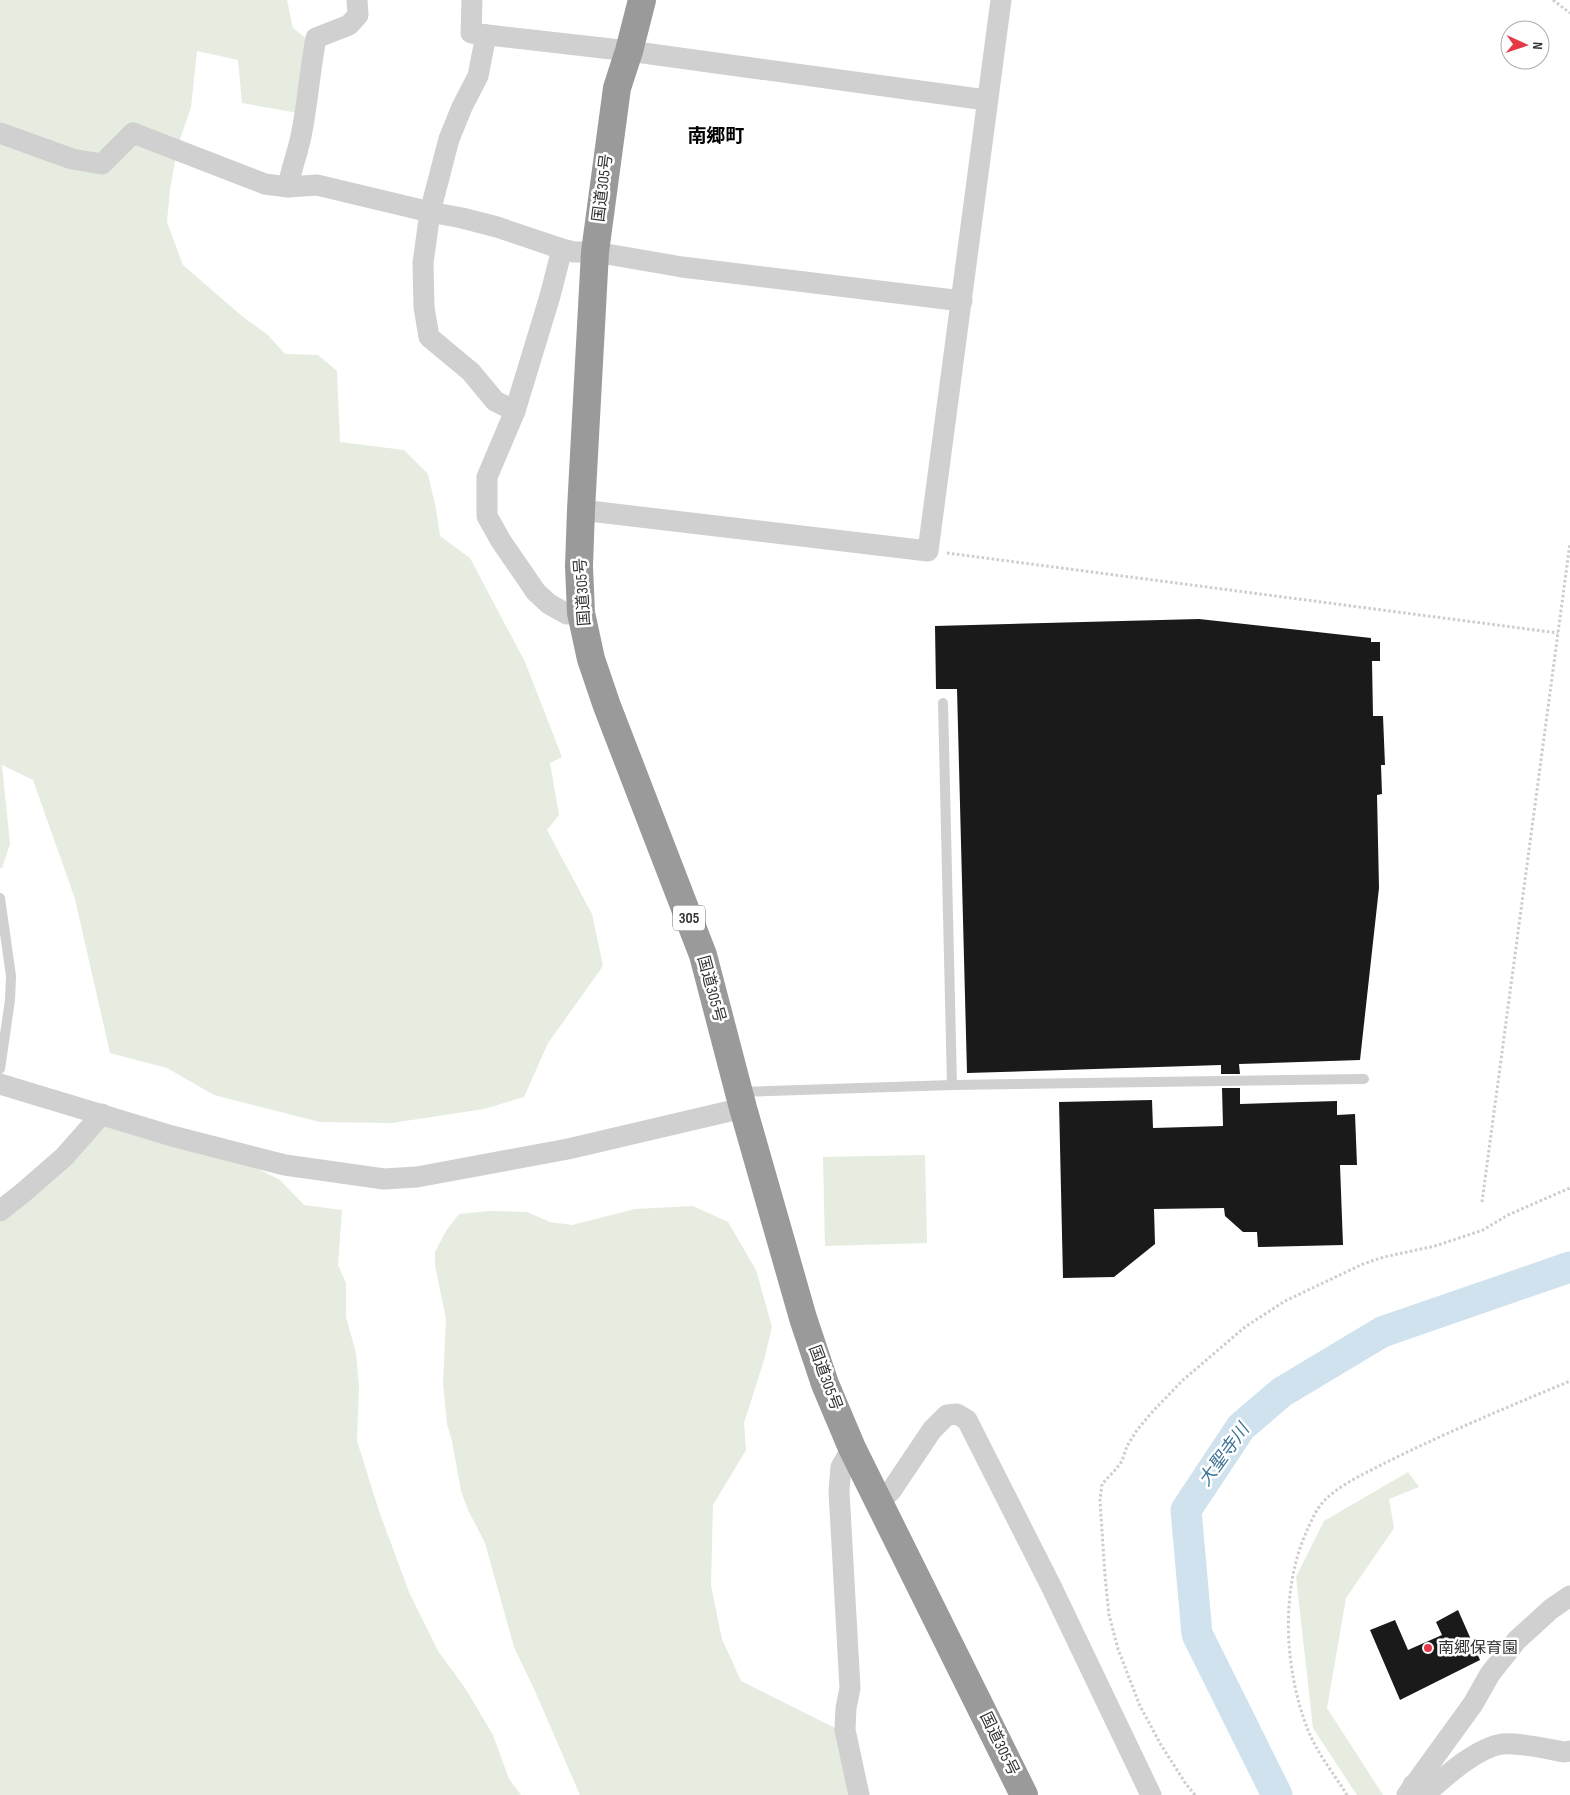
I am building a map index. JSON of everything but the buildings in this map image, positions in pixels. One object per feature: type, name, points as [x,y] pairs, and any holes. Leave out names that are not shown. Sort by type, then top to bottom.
[{"type":"highway","name":"国道305号","points":[[642,0],[617,88],[595,252],[581,510],[581,613],[591,659],[607,706],[702,955],[803,1318],[825,1384],[852,1448],[1024,1795]]},
{"type":"street","points":[[288,187],[291,169],[302,132],[316,38],[349,25],[358,14],[357,0]]},
{"type":"street","points":[[472,0],[471,33],[629,51],[986,100]]},
{"type":"street","points":[[581,510],[928,551],[962,301],[986,100],[1001,0]]},
{"type":"street","points":[[486,35],[478,76],[462,107],[449,139],[430,212],[423,263],[424,308],[429,337],[471,372],[495,401],[514,410]]},
{"type":"street","points":[[0,133],[72,159],[102,164],[133,133],[265,184],[288,187],[317,184],[497,227],[562,249],[595,252],[682,267],[962,301]]},
{"type":"street","points":[[562,249],[550,296],[514,410],[487,476],[487,516],[501,541],[536,592],[549,604],[567,614],[581,613]]},
{"type":"street","points":[[0,1084],[172,1136],[285,1165],[384,1179],[417,1177],[568,1149],[741,1100]]},
{"type":"street","points":[[0,1211],[64,1157],[102,1114]]},
{"type":"street","points":[[879,1502],[891,1492],[932,1430],[948,1415],[958,1414],[967,1420],[1051,1586],[1151,1795]]},
{"type":"street","points":[[852,1448],[841,1466],[839,1491],[850,1688],[846,1708],[845,1730],[859,1795]]},
{"type":"street","points":[[1420,1791],[1490,1674],[1516,1640],[1551,1609],[1570,1596]]},
{"type":"street","points":[[1420,1791],[1483,1751],[1502,1744],[1564,1752],[1570,1751]]},
{"type":"lane","points":[[943,702],[952,1085]]},
{"type":"lane","points":[[0,898],[11,976],[10,1000],[0,1069]]},
{"type":"lane","points":[[741,1100],[952,1085],[1364,1079]]},
{"type":"path","points":[[1553,0],[1570,13]]},
{"type":"path","points":[[1482,1202],[1570,543]]},
{"type":"path","points":[[928,551],[1558,633]]},
{"type":"path","points":[[1195,1795],[1186,1784],[1148,1722],[1118,1649],[1110,1615],[1105,1576],[1100,1500],[1102,1484],[1122,1461],[1127,1446],[1137,1430],[1183,1380],[1246,1327],[1285,1301],[1363,1264],[1384,1257],[1435,1246],[1483,1230],[1508,1215],[1570,1188]]},
{"type":"path","points":[[1347,1795],[1309,1733],[1298,1702],[1292,1668],[1288,1636],[1292,1578],[1300,1547],[1310,1524],[1322,1503],[1338,1490],[1374,1469],[1437,1437],[1570,1381]]},
{"type":"shaded area","points":[[0,0],[287,0],[293,28],[308,40],[298,113],[242,103],[238,60],[197,51],[191,107],[178,145],[170,189],[167,222],[183,265],[243,317],[268,335],[285,354],[318,355],[337,371],[340,442],[404,450],[428,474],[440,536],[470,558],[525,662],[562,757],[550,763],[559,815],[547,830],[592,914],[603,966],[548,1043],[524,1097],[484,1109],[392,1123],[320,1122],[214,1095],[167,1068],[110,1053],[75,899],[33,780],[2,765],[10,844],[2,868],[0,868]]},
{"type":"shaded area","points":[[106,1119],[245,1162],[280,1180],[304,1205],[342,1210],[338,1265],[346,1283],[346,1317],[356,1353],[359,1387],[357,1441],[379,1511],[409,1592],[438,1651],[465,1688],[493,1735],[509,1779],[521,1795],[0,1795],[0,1219]]},
{"type":"shaded area","points":[[925,1155],[927,1243],[825,1246],[823,1157]]},
{"type":"shaded area","points":[[693,1206],[728,1222],[756,1270],[772,1327],[764,1360],[744,1423],[746,1450],[713,1505],[711,1586],[722,1639],[741,1681],[837,1729],[850,1795],[580,1795],[514,1647],[485,1543],[468,1510],[461,1491],[447,1424],[443,1383],[446,1319],[435,1265],[435,1252],[446,1231],[459,1214],[490,1211],[527,1212],[550,1222],[572,1225],[635,1209]]},
{"type":"shaded area","points":[[1408,1472],[1419,1487],[1389,1499],[1394,1528],[1346,1598],[1327,1708],[1383,1795],[1357,1795],[1313,1728],[1296,1577],[1324,1521]]},
{"type":"waterway","name":"大聖寺川","points":[[1277,1795],[1197,1634],[1186,1510],[1241,1427],[1282,1392],[1382,1332],[1570,1267]]},
{"type":"place","name":"南郷保育園","points":[[1428,1648]]},
{"type":"district","name":"南郷町","points":[[716,136]]}]
